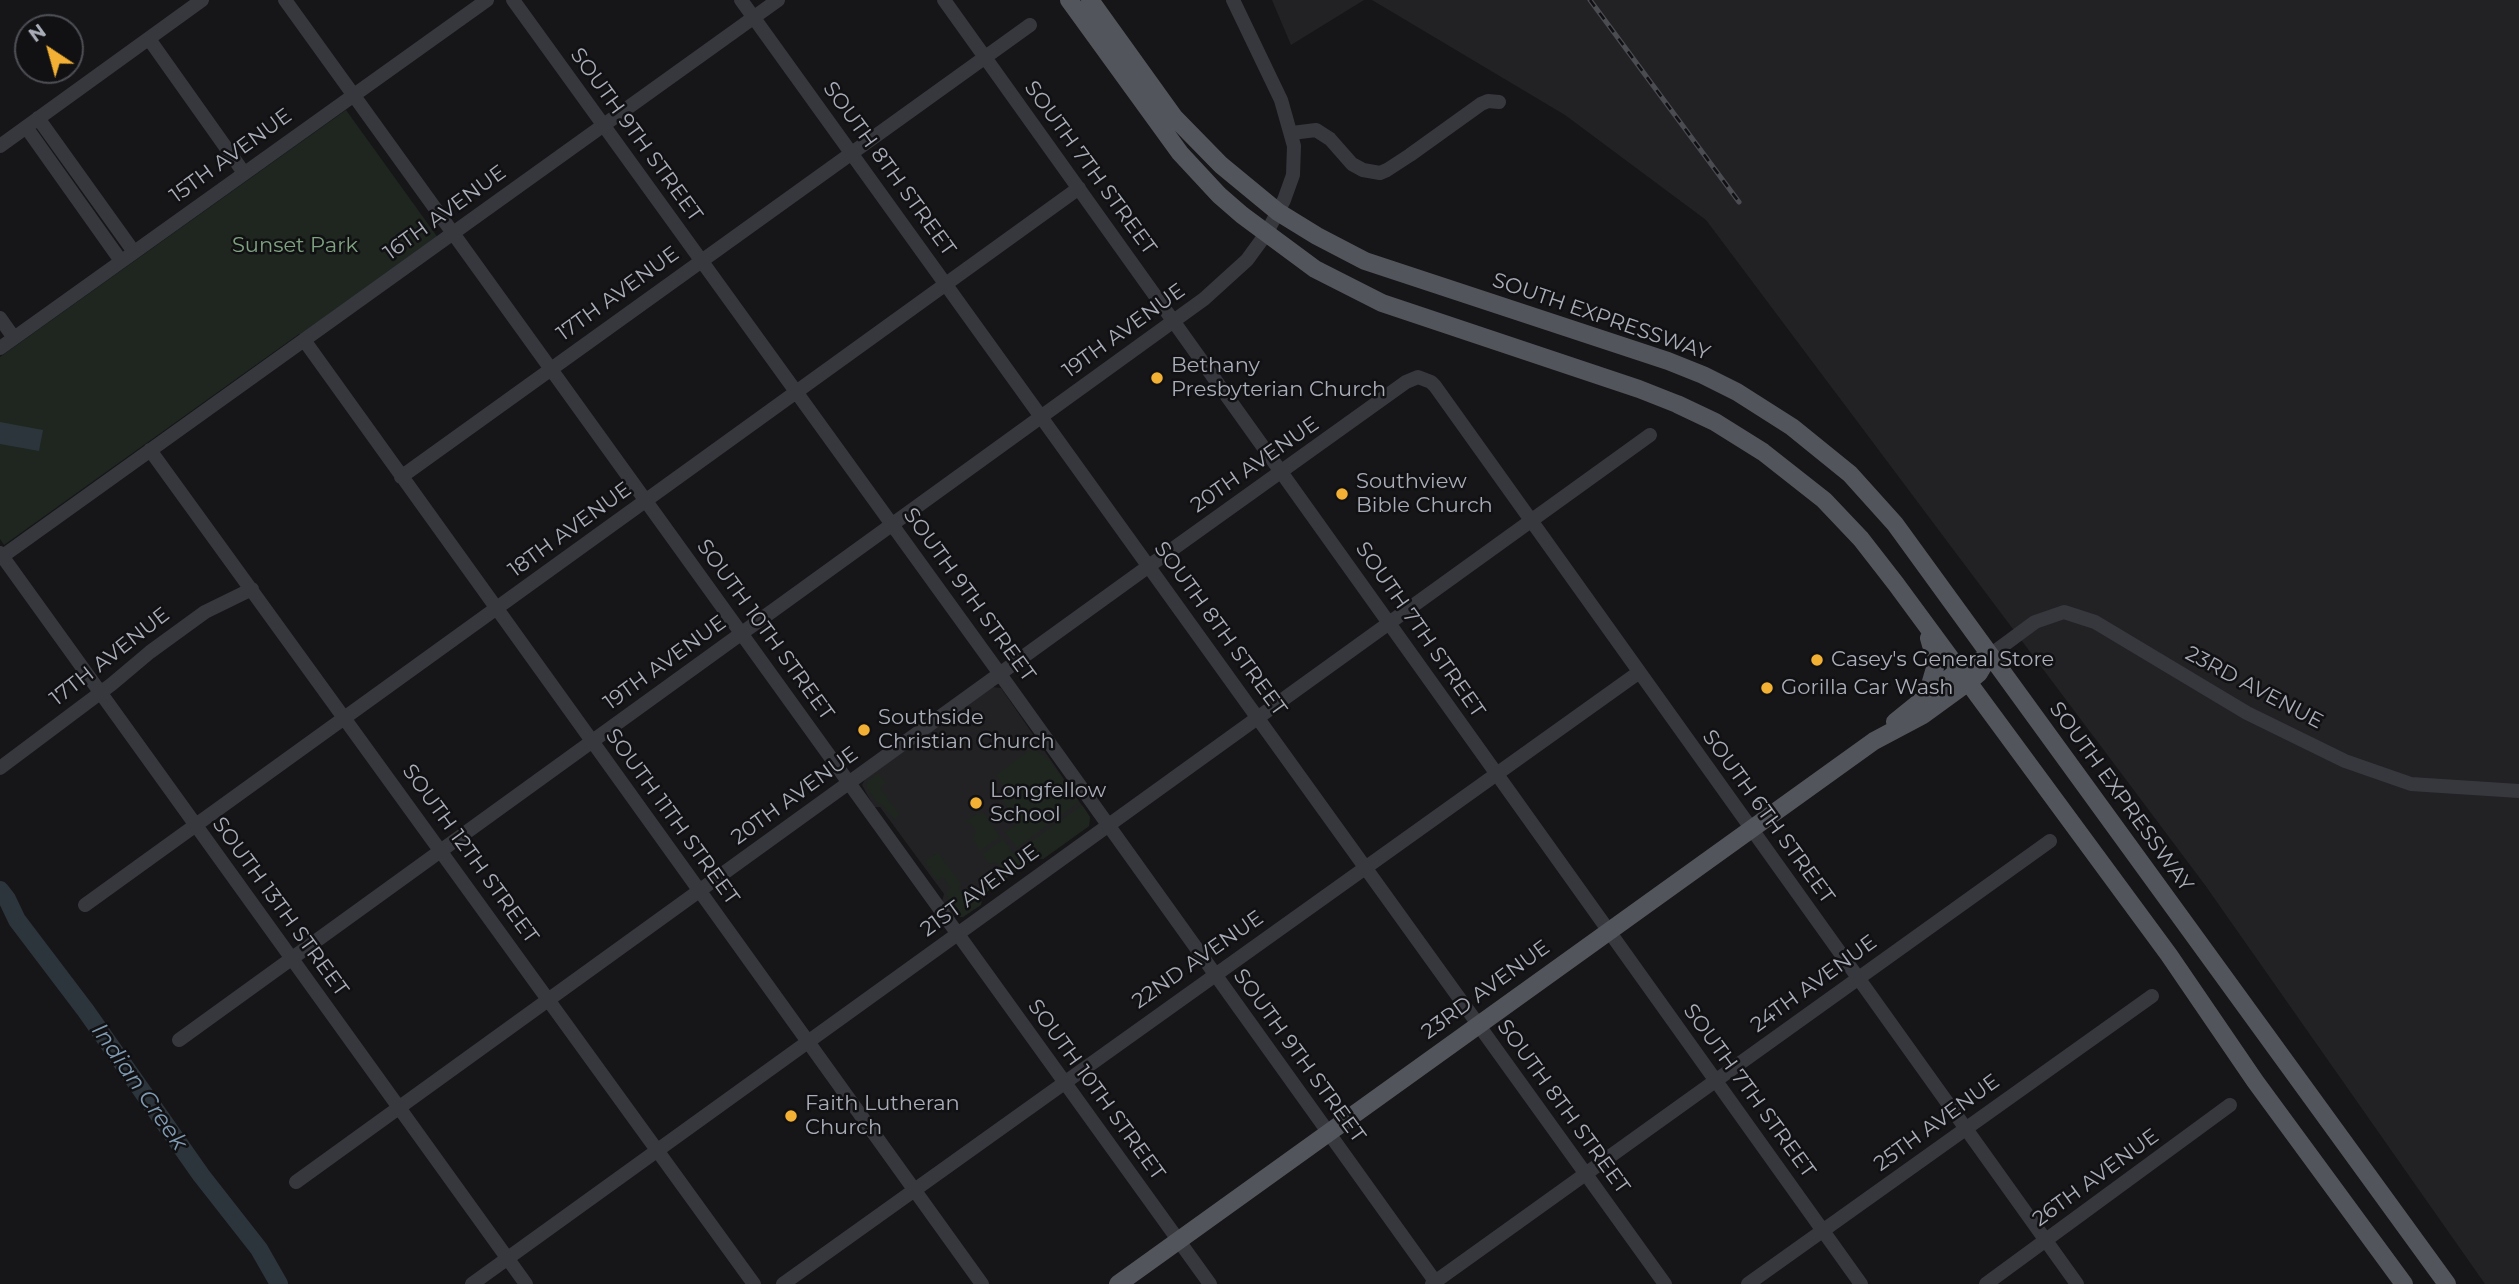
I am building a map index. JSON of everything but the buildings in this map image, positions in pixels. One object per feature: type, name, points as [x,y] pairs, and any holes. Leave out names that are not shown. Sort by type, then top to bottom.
[{"type":"main road","points":[[1069,0],[1175,146],[1219,195],[1266,234],[1315,269],[1382,303],[1640,389],[1706,418],[1763,452],[1824,500],[1861,539],[1919,616],[2161,944],[2255,1080],[2404,1284]]},
{"type":"main road","name":"SOUTH EXPRESSWAY","points":[[1090,0],[1174,117],[1221,165],[1279,212],[1317,236],[1365,261],[1703,375],[1763,407],[1827,454],[1872,497],[1895,524],[2446,1284]]},
{"type":"main road","points":[[1919,616],[1936,659],[1927,696]]},
{"type":"main road","name":"23RD AVENUE","points":[[1118,1284],[1882,736],[1923,715],[1989,656]]},
{"type":"main road","name":"23RD AVENUE","points":[[1882,736],[1903,714],[1927,696],[1963,677]]},
{"type":"main road","points":[[1923,715],[1951,704],[1962,703],[1982,712],[2000,727]]},
{"type":"street","points":[[0,146],[202,0]]},
{"type":"street","name":"SOUTH 10TH STREET","points":[[285,0],[1210,1284]]},
{"type":"street","name":"15TH AVENUE","points":[[0,348],[487,0]]},
{"type":"street","name":"SOUTH 9TH STREET","points":[[513,0],[1000,674],[1435,1283]]},
{"type":"street","name":"SOUTH 8TH STREET","points":[[741,0],[1665,1284]]},
{"type":"street","name":"16TH AVENUE","points":[[1,556],[778,0]]},
{"type":"street","name":"SOUTH 7TH STREET","points":[[944,0],[1861,1284]]},
{"type":"street","points":[[1233,0],[1280,100],[1292,133],[1293,175],[1279,212],[1266,234]]},
{"type":"street","name":"17TH AVENUE","points":[[401,477],[1030,25]]},
{"type":"street","points":[[149,39],[244,173]]},
{"type":"street","points":[[1292,133],[1309,129],[1322,132],[1352,164],[1363,170],[1380,173],[1481,104],[1488,101],[1499,102]]},
{"type":"street","points":[[32,123],[134,252]]},
{"type":"street","points":[[32,123],[121,261]]},
{"type":"street","name":"18TH AVENUE","points":[[85,905],[1079,188]]},
{"type":"street","name":"19TH AVENUE","points":[[179,1040],[1174,321],[1222,284],[1247,260],[1266,234]]},
{"type":"street","points":[[0,318],[14,338]]},
{"type":"street","name":"SOUTH 11TH STREET","points":[[303,340],[982,1284]]},
{"type":"street","name":"20TH AVENUE","points":[[296,1182],[1406,382],[1414,377],[1423,377]]},
{"type":"street","name":"SOUTH 6TH STREET","points":[[1423,377],[1435,386],[2077,1284]]},
{"type":"street","name":"21ST AVENUE","points":[[472,1284],[1650,435]]},
{"type":"street","name":"SOUTH 12TH STREET","points":[[150,450],[754,1284]]},
{"type":"street","name":"SOUTH 13TH STREET","points":[[1,556],[526,1284]]},
{"type":"street","name":"17TH AVENUE","points":[[0,768],[205,612],[252,589]]},
{"type":"street","name":"23RD AVENUE","points":[[1989,656],[2035,622],[2064,612],[2095,622],[2247,713],[2345,761],[2411,784],[2519,792]]},
{"type":"street","name":"22ND AVENUE","points":[[783,1284],[1638,673]]},
{"type":"street","name":"24TH AVENUE","points":[[1435,1283],[2050,841]]},
{"type":"street","name":"25TH AVENUE","points":[[1748,1284],[2152,996]]},
{"type":"street","name":"26TH AVENUE","points":[[1986,1284],[2230,1105]]},
{"type":"shaded area","points":[[1272,0],[1364,0],[1291,45]]},
{"type":"shaded area","points":[[1372,0],[2519,0],[2519,1284],[2485,1284],[2205,885],[1706,220],[1565,115]]},
{"type":"shaded area","points":[[0,422],[43,430],[39,451],[0,444]]},
{"type":"shaded area","name":"Longfellow School","points":[[992,687],[1001,688],[1090,817],[1089,826],[1043,859],[1034,858],[1026,863],[983,895],[980,905],[963,917],[954,916],[942,901],[944,894],[880,807],[874,807],[862,785],[865,779]]},
{"type":"green space","name":"Sunset Park","points":[[346,110],[441,242],[312,334],[299,334],[4,545],[0,539],[0,357]]},
{"type":"green space","points":[[1033,748],[1050,761],[1079,802],[1017,848],[1005,832],[1016,825],[1016,820],[1003,801],[1008,792],[996,775]]},
{"type":"green space","points":[[878,773],[886,783],[880,788],[900,815],[894,820],[866,787],[868,780]]},
{"type":"green space","points":[[1082,805],[1090,817],[1089,826],[1043,859],[1034,858],[1026,863],[1019,850]]},
{"type":"green space","points":[[978,813],[984,813],[1000,837],[980,851],[973,838],[976,831],[970,823],[965,822]]},
{"type":"green space","points":[[1003,839],[1023,866],[1011,875],[1007,870],[1005,872],[1008,877],[987,892],[982,884],[1001,868],[996,862],[989,864],[982,854]]},
{"type":"green space","points":[[938,852],[961,884],[958,887],[964,896],[971,892],[973,896],[979,892],[983,895],[981,905],[963,917],[959,917],[951,906],[946,893],[951,888],[943,877],[937,881],[929,870],[932,867],[927,866],[925,861]]},
{"type":"waterway","name":"Indian Creek","points":[[0,890],[17,920],[86,1011],[201,1175],[259,1249],[279,1284]]},
{"type":"railway","points":[[1590,0],[1739,202]]},
{"type":"place","name":"Bethany Presbyterian Church","points":[[1157,378]]},
{"type":"place","name":"Southview Bible Church","points":[[1342,494]]},
{"type":"place","name":"Casey's General Store","points":[[1817,660]]},
{"type":"place","name":"Gorilla Car Wash","points":[[1767,688]]},
{"type":"place","name":"Southside Christian Church","points":[[864,730]]},
{"type":"place","name":"Longfellow School","points":[[976,803]]},
{"type":"place","name":"Faith Lutheran Church","points":[[791,1116]]}]
